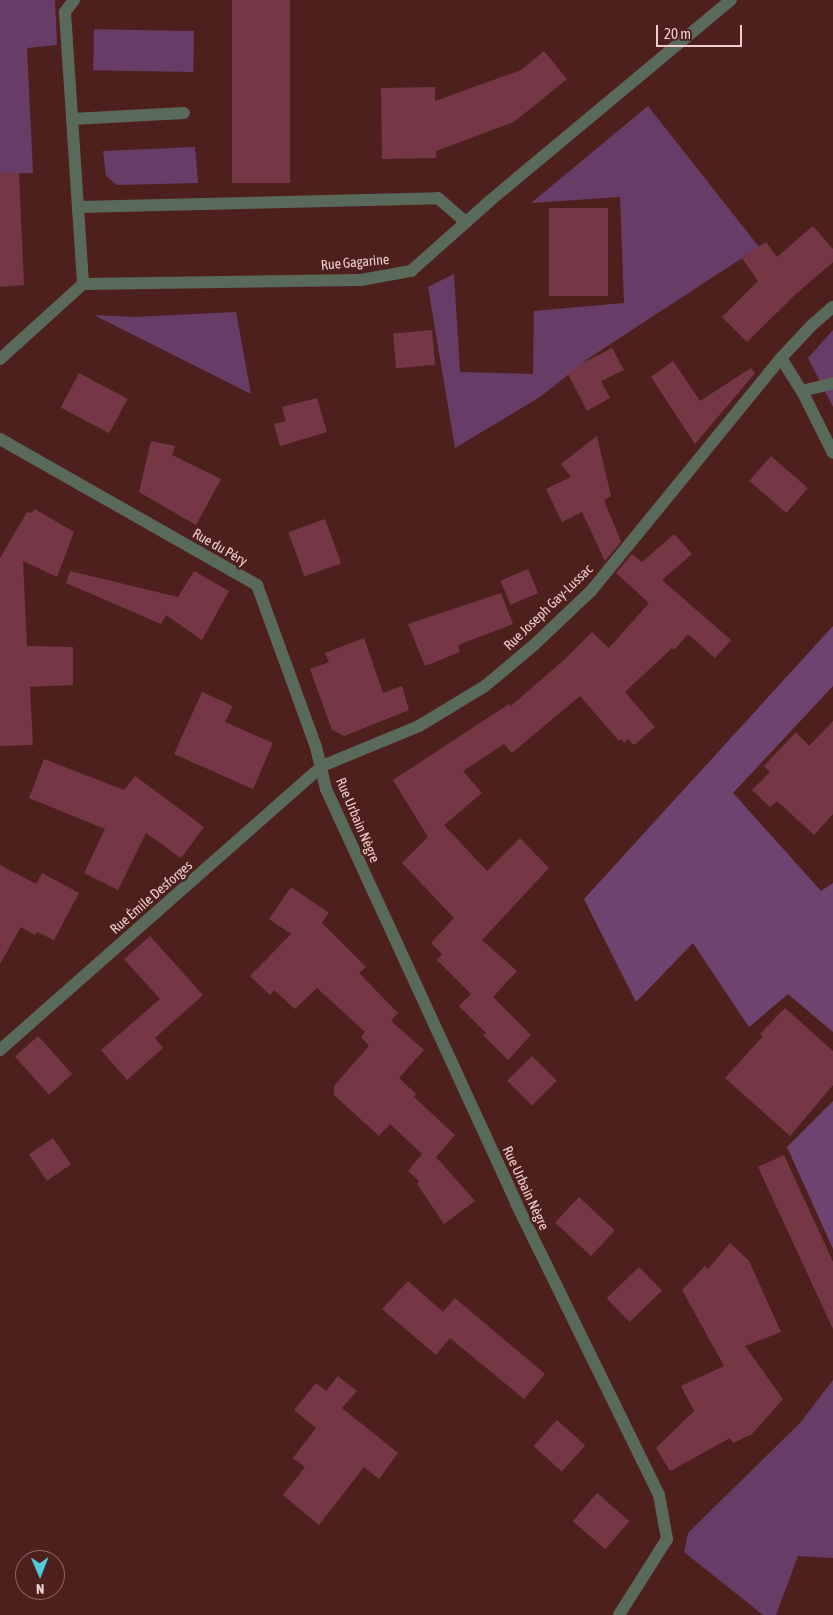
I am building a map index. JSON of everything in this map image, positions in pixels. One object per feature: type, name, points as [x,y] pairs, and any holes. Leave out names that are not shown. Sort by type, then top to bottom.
[{"type":"street","points":[[0,359],[83,284],[65,12],[74,0]]},
{"type":"street","name":"Rue Gagarine","points":[[83,284],[360,280],[411,271],[466,222],[731,0]]},
{"type":"street","points":[[72,119],[184,113]]},
{"type":"street","points":[[78,207],[438,198],[466,222]]},
{"type":"street","name":"Rue Joseph Gay-Lussac","points":[[322,766],[420,726],[485,686],[534,645],[591,591],[782,358],[812,324],[833,307]]},
{"type":"street","points":[[782,358],[802,391],[833,453]]},
{"type":"street","points":[[802,391],[833,383]]},
{"type":"street","name":"Rue du Péry","points":[[0,439],[257,585],[322,766]]},
{"type":"street","name":"Rue Émile Desforges","points":[[0,1050],[322,766]]},
{"type":"street","name":"Rue Urbain Nègre","points":[[322,766],[326,789],[516,1203],[659,1495],[667,1539],[619,1615]]},
{"type":"shaded area","points":[[0,0],[55,0],[57,45],[27,48],[33,173],[0,174]]},
{"type":"shaded area","points":[[94,29],[194,31],[193,72],[93,70]]},
{"type":"shaded area","points":[[648,106],[759,247],[589,358],[540,397],[455,448],[428,287],[454,274],[460,372],[533,374],[534,311],[624,303],[620,197],[531,203]]},
{"type":"shaded area","points":[[195,147],[198,183],[117,185],[106,176],[103,151]]},
{"type":"shaded area","points":[[236,312],[251,394],[94,315],[133,317]]},
{"type":"shaded area","points":[[833,330],[833,407],[808,358]]},
{"type":"shaded area","points":[[833,626],[833,686],[733,793],[821,891],[833,883],[833,1032],[788,994],[749,1027],[693,943],[636,1002],[584,899]]},
{"type":"shaded area","points":[[833,1101],[833,1249],[787,1147]]},
{"type":"shaded area","points":[[833,1380],[833,1558],[798,1556],[776,1615],[763,1615],[684,1552],[688,1533],[800,1423]]},
{"type":"building","points":[[232,0],[290,0],[290,183],[232,183]]},
{"type":"building","points":[[544,51],[567,79],[514,122],[436,151],[436,158],[382,159],[381,88],[435,87],[435,101],[521,70]]},
{"type":"building","points":[[19,172],[24,285],[0,287],[0,173]]},
{"type":"building","points":[[549,208],[608,208],[608,296],[549,296]]},
{"type":"building","points":[[813,226],[833,249],[833,262],[796,294],[747,342],[722,317],[758,281],[742,258],[766,242],[777,257]]},
{"type":"building","points":[[432,330],[435,365],[396,368],[393,333]]},
{"type":"building","points":[[612,348],[624,370],[601,381],[610,398],[587,411],[568,374],[581,364]]},
{"type":"building","points":[[673,361],[700,401],[751,368],[755,373],[695,444],[651,377]]},
{"type":"building","points":[[79,373],[128,399],[109,433],[61,407]]},
{"type":"building","points":[[317,398],[327,432],[280,446],[274,424],[286,421],[282,407]]},
{"type":"building","points":[[597,436],[611,496],[604,500],[621,542],[605,561],[582,512],[562,522],[546,489],[571,477],[561,464]]},
{"type":"building","points":[[151,441],[175,446],[172,455],[221,479],[196,525],[139,492]]},
{"type":"building","points":[[771,456],[808,488],[786,513],[749,481]]},
{"type":"building","points":[[35,509],[74,532],[57,577],[23,561],[27,646],[73,647],[73,685],[30,687],[33,745],[0,746],[0,558],[27,512],[31,513]]},
{"type":"building","points":[[325,519],[341,563],[304,577],[288,532]]},
{"type":"building","points":[[674,534],[692,554],[662,580],[731,640],[715,658],[688,634],[674,650],[672,648],[625,692],[655,727],[634,745],[628,739],[624,743],[621,739],[619,741],[580,696],[512,753],[504,744],[463,771],[482,793],[444,825],[487,871],[520,838],[549,868],[482,940],[517,971],[493,997],[531,1035],[508,1060],[483,1035],[486,1033],[459,1006],[471,994],[437,960],[442,954],[431,943],[454,918],[402,863],[428,837],[393,780],[509,704],[511,706],[565,659],[592,632],[609,648],[649,603],[616,573],[632,554],[642,562]]},
{"type":"building","points":[[528,569],[538,593],[511,605],[500,581]]},
{"type":"building","points":[[70,571],[178,597],[194,571],[229,591],[202,640],[166,615],[161,624],[66,583]]},
{"type":"building","points":[[501,593],[513,624],[458,645],[460,652],[425,666],[408,624]]},
{"type":"building","points":[[364,638],[383,693],[402,686],[409,710],[344,736],[332,730],[310,669],[329,662],[325,653]]},
{"type":"building","points":[[202,692],[233,706],[225,722],[273,743],[253,789],[174,754]]},
{"type":"building","points":[[833,721],[833,814],[814,835],[777,801],[770,807],[752,790],[770,772],[764,766],[796,732],[809,746]]},
{"type":"building","points":[[44,759],[124,790],[135,776],[204,827],[181,858],[146,833],[118,890],[84,873],[105,829],[29,798]]},
{"type":"building","points":[[0,865],[36,884],[42,873],[79,893],[54,940],[37,932],[35,935],[21,927],[0,964]]},
{"type":"building","points":[[291,887],[329,913],[322,923],[366,967],[359,973],[398,1013],[391,1021],[424,1050],[399,1078],[416,1094],[414,1097],[455,1135],[436,1157],[475,1201],[444,1224],[417,1184],[419,1181],[408,1171],[422,1154],[390,1124],[379,1136],[334,1095],[334,1086],[369,1046],[361,1037],[365,1032],[317,988],[295,1009],[274,990],[270,995],[250,976],[291,934],[269,919]]},
{"type":"building","points":[[150,936],[203,995],[155,1038],[163,1048],[127,1080],[101,1050],[160,999],[124,959]]},
{"type":"building","points":[[785,1008],[833,1051],[833,1085],[790,1136],[725,1078],[763,1036],[760,1034]]},
{"type":"building","points":[[38,1036],[72,1074],[49,1095],[15,1057]]},
{"type":"building","points":[[532,1056],[557,1081],[532,1105],[507,1081]]},
{"type":"building","points":[[53,1138],[71,1165],[47,1181],[29,1154]]},
{"type":"building","points":[[784,1155],[833,1262],[833,1329],[758,1167]]},
{"type":"building","points":[[579,1197],[615,1230],[591,1256],[555,1223]]},
{"type":"building","points":[[730,1243],[749,1261],[781,1332],[745,1346],[783,1399],[752,1434],[733,1443],[730,1438],[670,1471],[656,1448],[694,1411],[681,1386],[724,1366],[682,1290],[705,1266],[708,1269]]},
{"type":"building","points":[[639,1267],[662,1291],[630,1322],[607,1298]]},
{"type":"building","points":[[408,1281],[443,1312],[455,1298],[545,1374],[524,1399],[450,1338],[436,1355],[382,1309]]},
{"type":"building","points":[[338,1376],[357,1391],[342,1408],[398,1453],[379,1479],[364,1467],[319,1525],[283,1495],[305,1467],[293,1458],[316,1428],[294,1410],[316,1383],[326,1391]]},
{"type":"building","points":[[557,1420],[585,1445],[562,1471],[534,1446]]},
{"type":"building","points":[[597,1493],[629,1521],[605,1549],[573,1521]]}]
